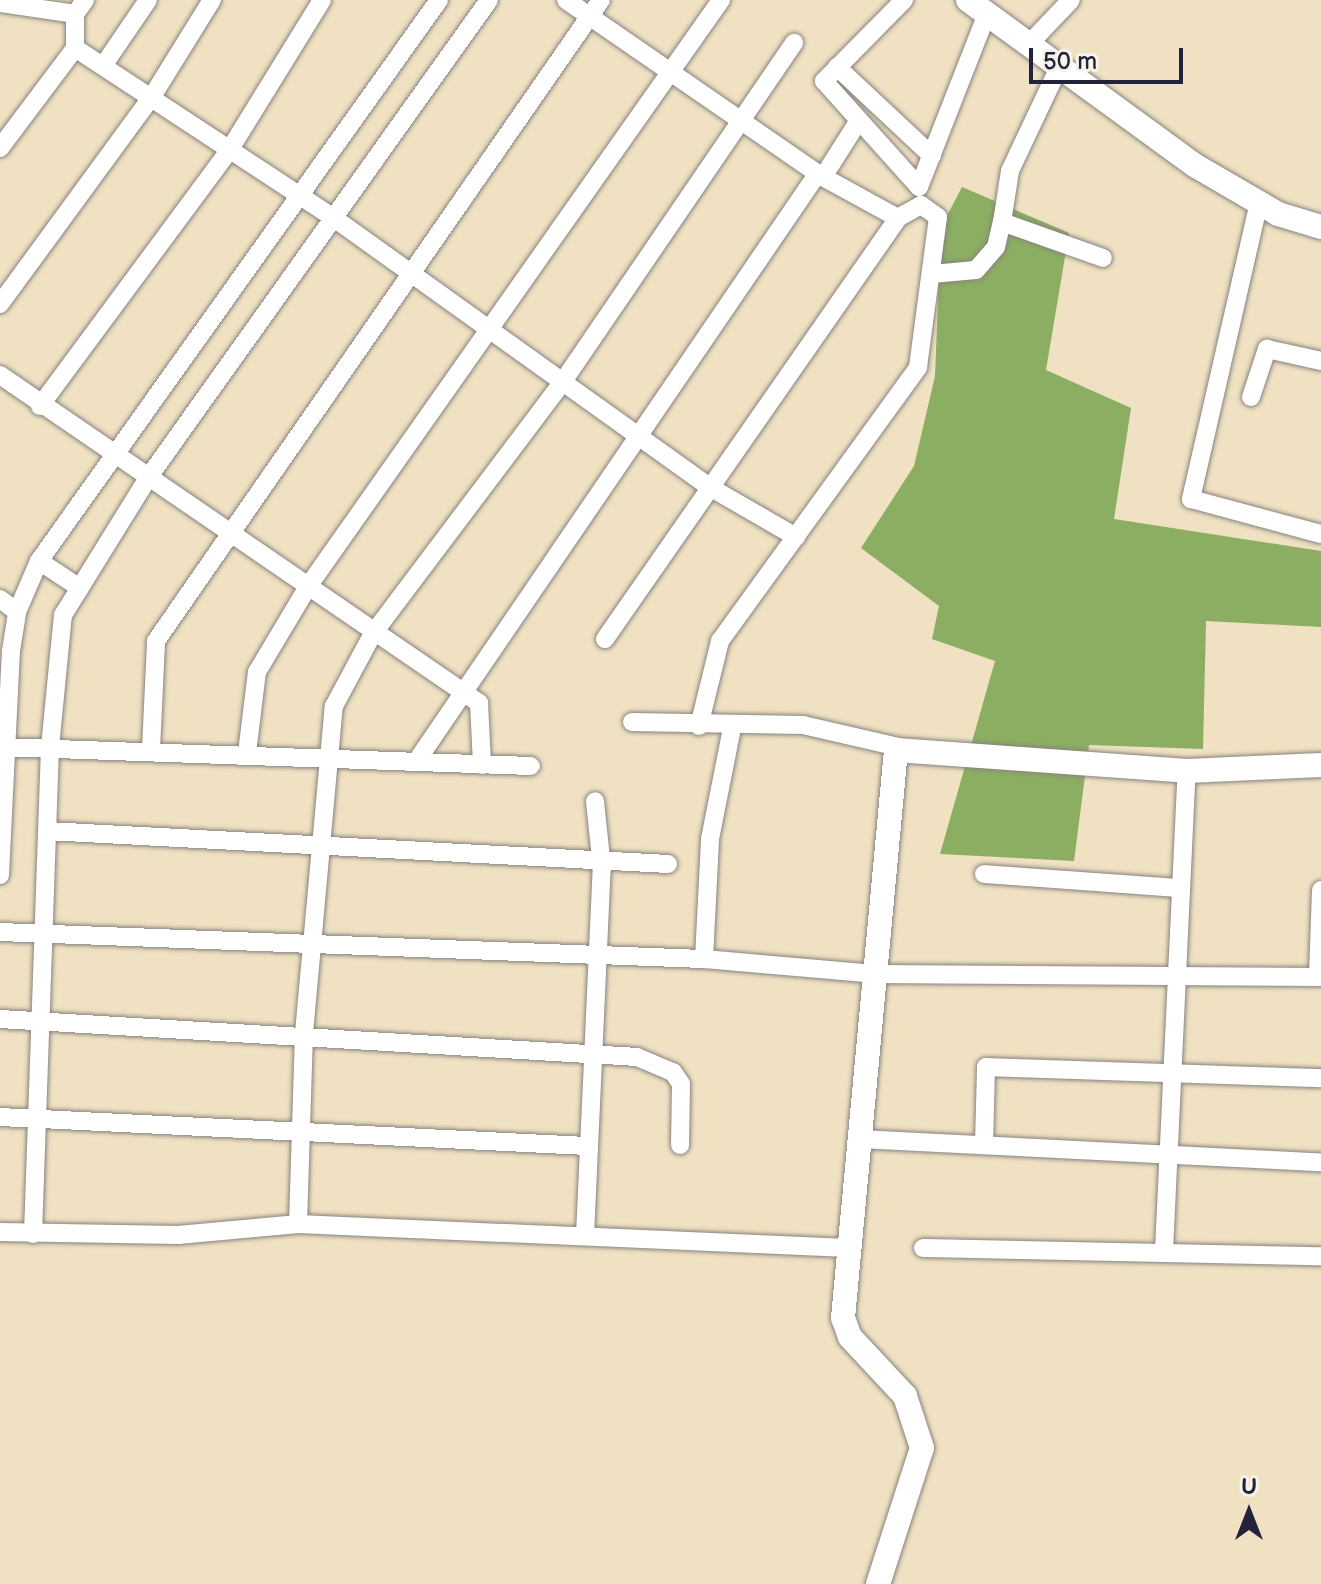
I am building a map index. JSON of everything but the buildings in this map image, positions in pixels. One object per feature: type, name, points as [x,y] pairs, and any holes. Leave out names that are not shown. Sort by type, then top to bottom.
[{"type":"street","points":[[105,63],[148,0]]},
{"type":"street","points":[[0,304],[153,95],[212,0]]},
{"type":"street","points":[[40,406],[230,149],[322,0]]},
{"type":"street","points":[[0,875],[5,653],[17,612],[40,561],[298,194],[439,0]]},
{"type":"street","points":[[33,1234],[40,1119],[37,1018],[50,747],[59,632],[78,587],[148,478],[331,216],[489,0]]},
{"type":"street","points":[[566,0],[820,175],[898,218]]},
{"type":"street","points":[[151,749],[151,651],[601,0]]},
{"type":"street","points":[[247,753],[257,672],[307,588],[721,0]]},
{"type":"street","points":[[904,0],[837,67],[825,90],[914,186],[923,185],[977,8],[1030,43],[1196,166],[1259,202],[1321,227]]},
{"type":"street","points":[[1030,43],[1071,0]]},
{"type":"street","points":[[0,3],[80,7],[75,48],[0,148]]},
{"type":"street","points":[[298,1224],[304,1033],[321,850],[334,758],[334,706],[372,635],[562,383],[745,124],[794,43]]},
{"type":"street","points":[[75,48],[105,63],[331,216],[713,489],[796,537]]},
{"type":"street","points":[[932,274],[976,270],[996,247],[1010,171],[1060,65]]},
{"type":"street","points":[[837,67],[932,156]]},
{"type":"street","points":[[416,762],[459,692],[856,125]]},
{"type":"street","points":[[1259,202],[1191,499],[1321,534]]},
{"type":"street","points":[[605,639],[713,489],[898,218],[921,205],[936,212],[932,274],[918,367],[720,641],[699,726]]},
{"type":"street","points":[[1002,222],[1103,258]]},
{"type":"street","points":[[1251,397],[1267,349],[1321,361]]},
{"type":"street","points":[[0,375],[40,406],[372,635],[482,707],[482,765]]},
{"type":"street","points":[[40,561],[78,587]]},
{"type":"street","points":[[0,599],[17,612]]},
{"type":"street","points":[[632,722],[732,728],[803,725],[898,747],[1187,771],[1321,765]]},
{"type":"street","points":[[704,959],[710,839],[732,728]]},
{"type":"street","points":[[878,1584],[922,1448],[905,1396],[844,1325],[847,1248],[898,747]]},
{"type":"street","points":[[3,748],[151,749],[531,766]]},
{"type":"street","points":[[1164,1251],[1174,979],[1187,771]]},
{"type":"street","points":[[585,1236],[597,956],[599,863],[595,801]]},
{"type":"street","points":[[47,831],[321,850],[668,864]]},
{"type":"street","points":[[984,874],[1180,888]]},
{"type":"street","points":[[0,932],[704,959],[874,974],[1174,979],[1319,976],[1321,890]]},
{"type":"street","points":[[0,1019],[37,1018],[304,1033],[591,1051],[637,1057],[673,1072],[681,1084],[680,1145]]},
{"type":"street","points":[[984,1145],[986,1067],[1321,1078]]},
{"type":"street","points":[[0,1117],[587,1146]]},
{"type":"street","points":[[859,1139],[1321,1162]]},
{"type":"street","points":[[0,1232],[178,1235],[298,1224],[847,1248]]},
{"type":"street","points":[[923,1248],[1321,1256]]},
{"type":"green space","points":[[962,187],[1069,233],[1046,370],[1131,408],[1114,519],[1321,551],[1321,627],[1206,621],[1203,749],[1089,745],[1074,861],[940,854],[995,661],[932,639],[939,606],[861,548],[914,466],[935,376],[941,227]]}]
